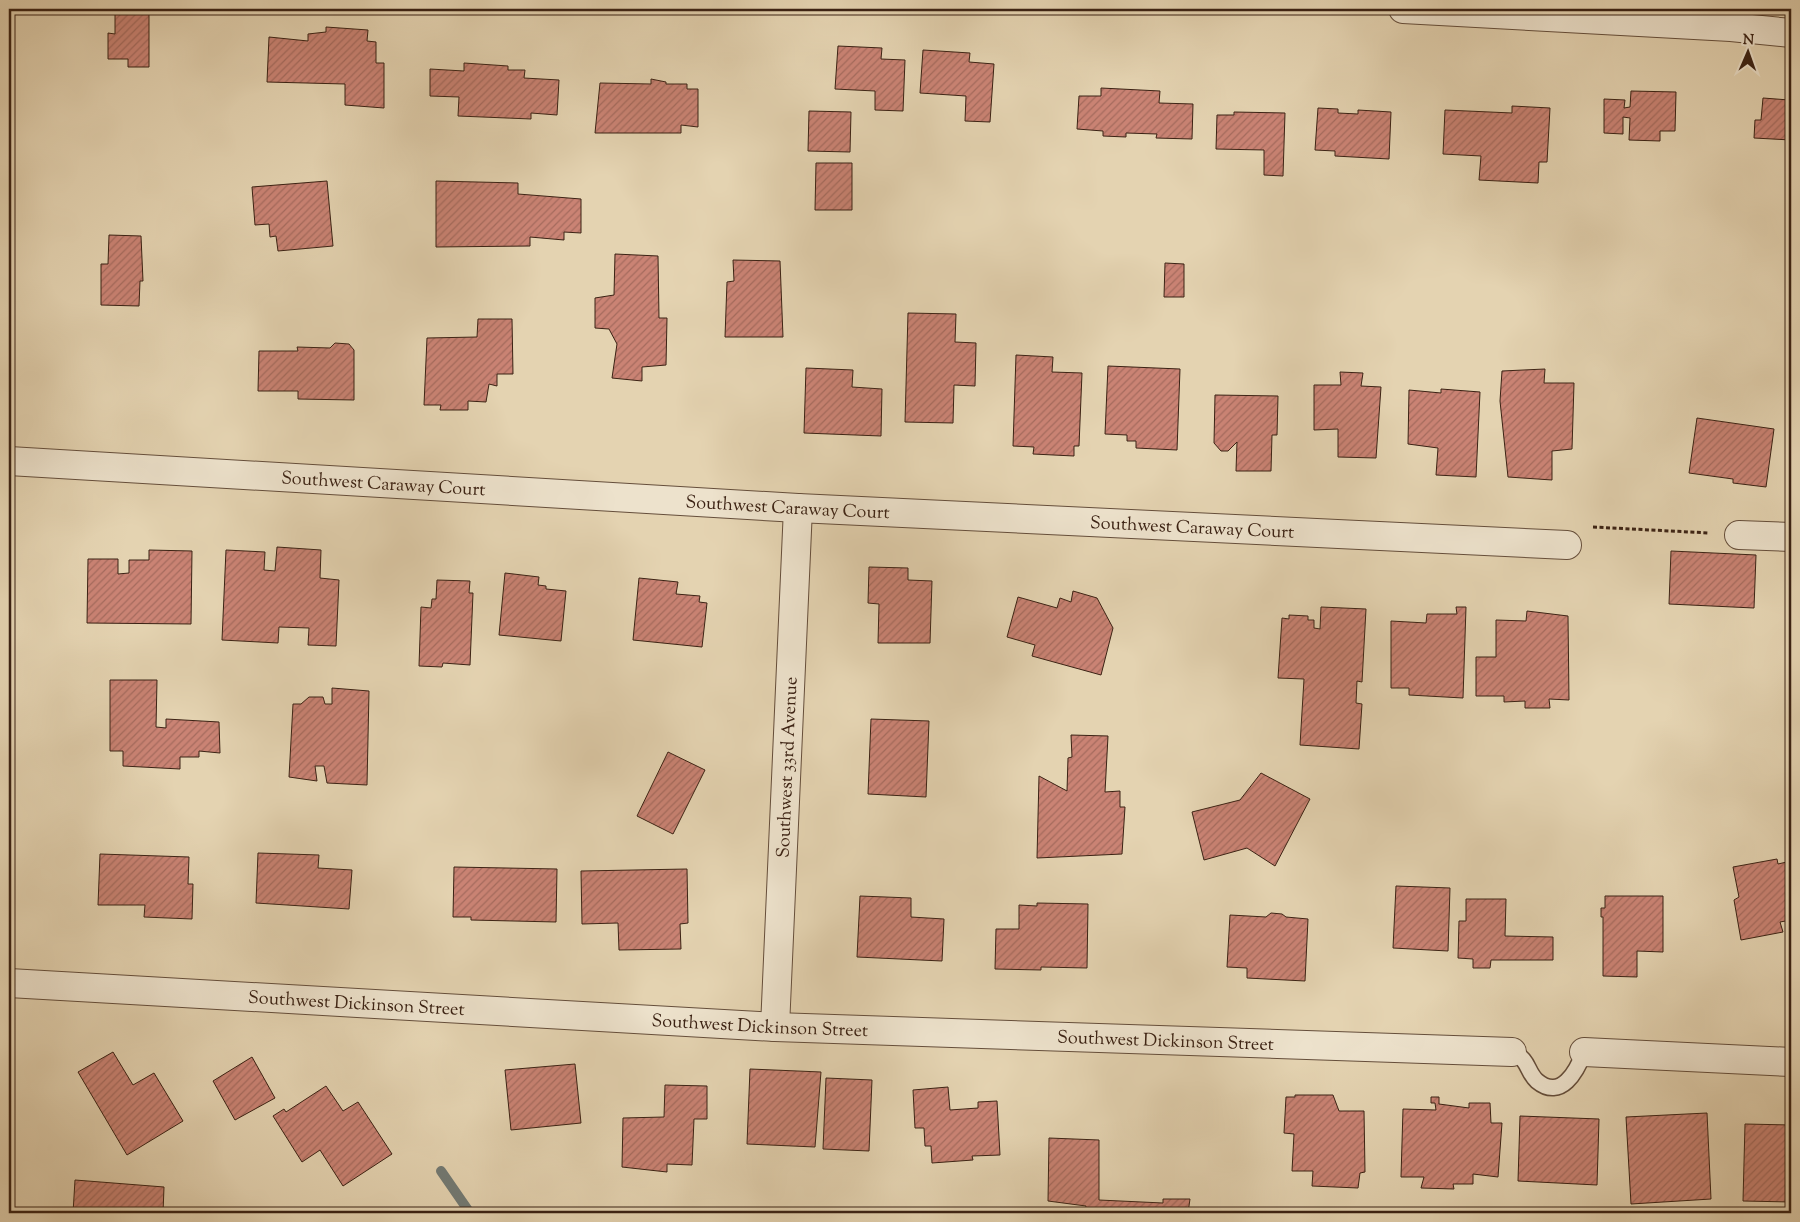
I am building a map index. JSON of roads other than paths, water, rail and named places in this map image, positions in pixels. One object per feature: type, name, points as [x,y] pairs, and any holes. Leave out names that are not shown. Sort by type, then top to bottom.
[{"type":"street","points":[[1403,9],[1731,27],[1791,33]]},
{"type":"street","name":"Southwest Caraway Court","points":[[9,461],[798,508],[1568,545]]},
{"type":"street","name":"Southwest 33rd Avenue","points":[[775,1027],[798,508]]},
{"type":"street","points":[[1739,535],[1791,537]]},
{"type":"street","name":"Southwest Dickinson Street","points":[[9,983],[775,1027],[1512,1052]]},
{"type":"street","points":[[1584,1052],[1791,1062]]},
{"type":"lane","points":[[1512,1052],[1522,1057],[1536,1080],[1549,1088],[1564,1085],[1576,1073],[1584,1052]]},
{"type":"waterway","points":[[441,1171],[470,1213]]}]
